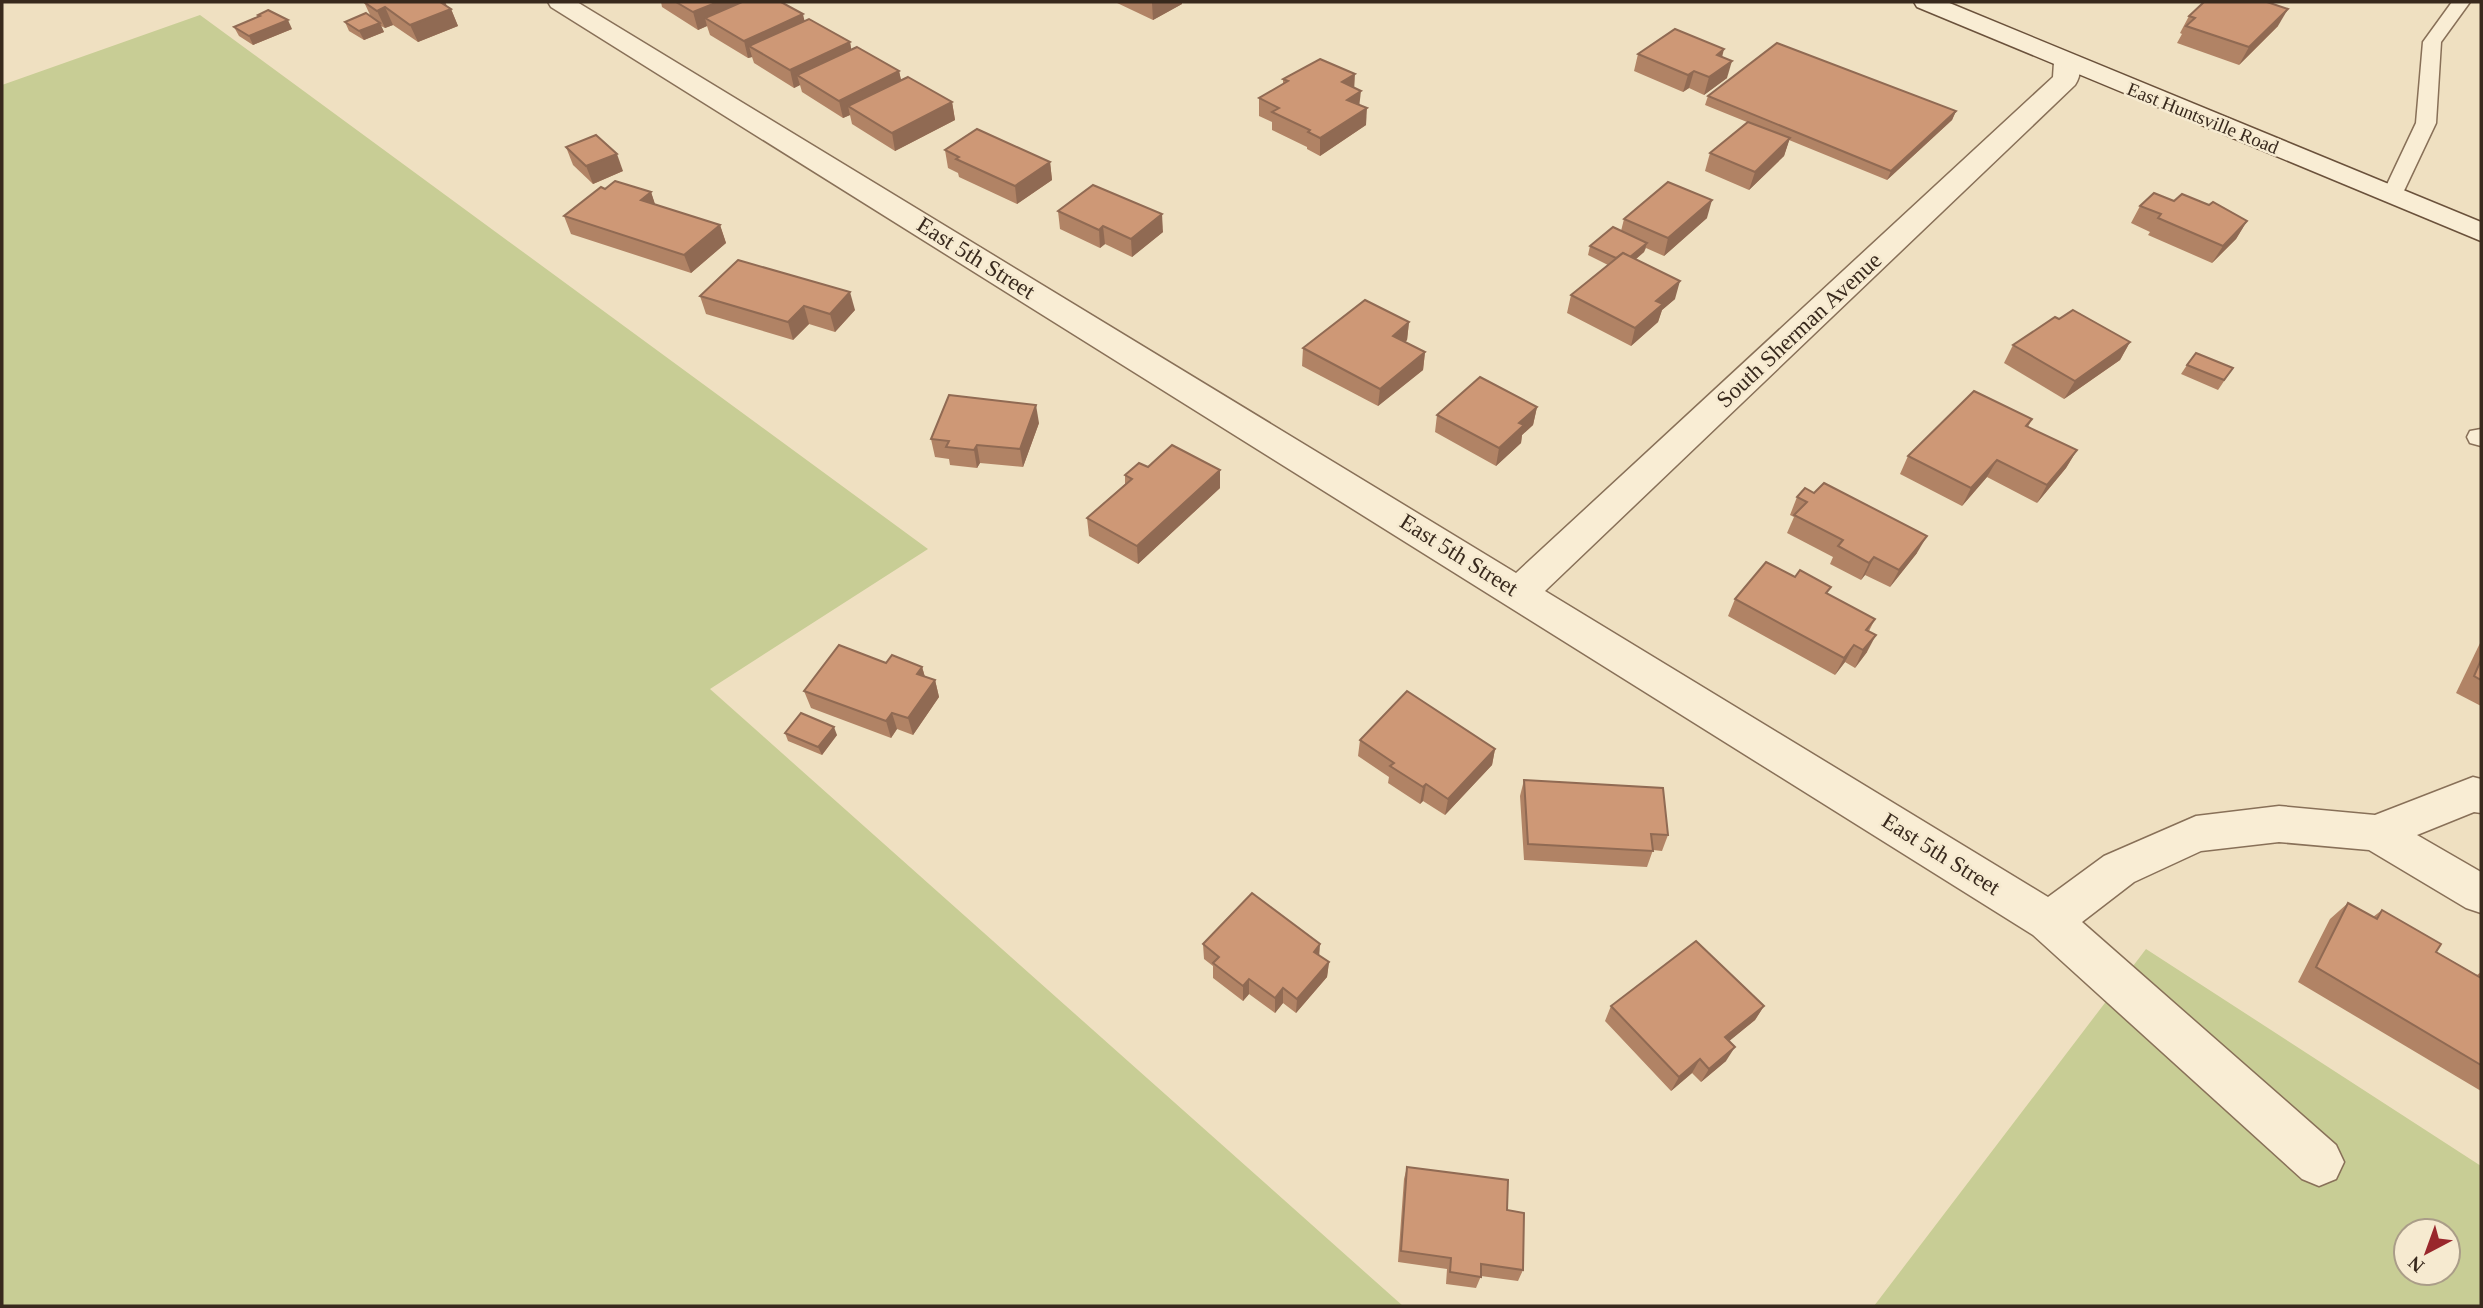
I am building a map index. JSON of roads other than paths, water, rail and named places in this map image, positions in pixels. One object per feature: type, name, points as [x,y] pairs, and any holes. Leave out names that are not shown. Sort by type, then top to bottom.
[{"type":"street","name":"East 5th Street","points":[[560,2],[1520,592],[2049,922],[2319,1162]]},
{"type":"street","name":"East Huntsville Road","points":[[1926,2],[2481,232]]},
{"type":"street","name":"South Sherman Avenue","points":[[1520,592],[2066,79],[2067,62]]},
{"type":"street","points":[[2376,834],[2473,794],[2481,796]]},
{"type":"street","points":[[2049,922],[2119,869],[2196,834],[2278,824],[2376,834],[2481,894]]},
{"type":"lane","points":[[2392,195],[2426,123],[2432,42],[2461,2]]}]
